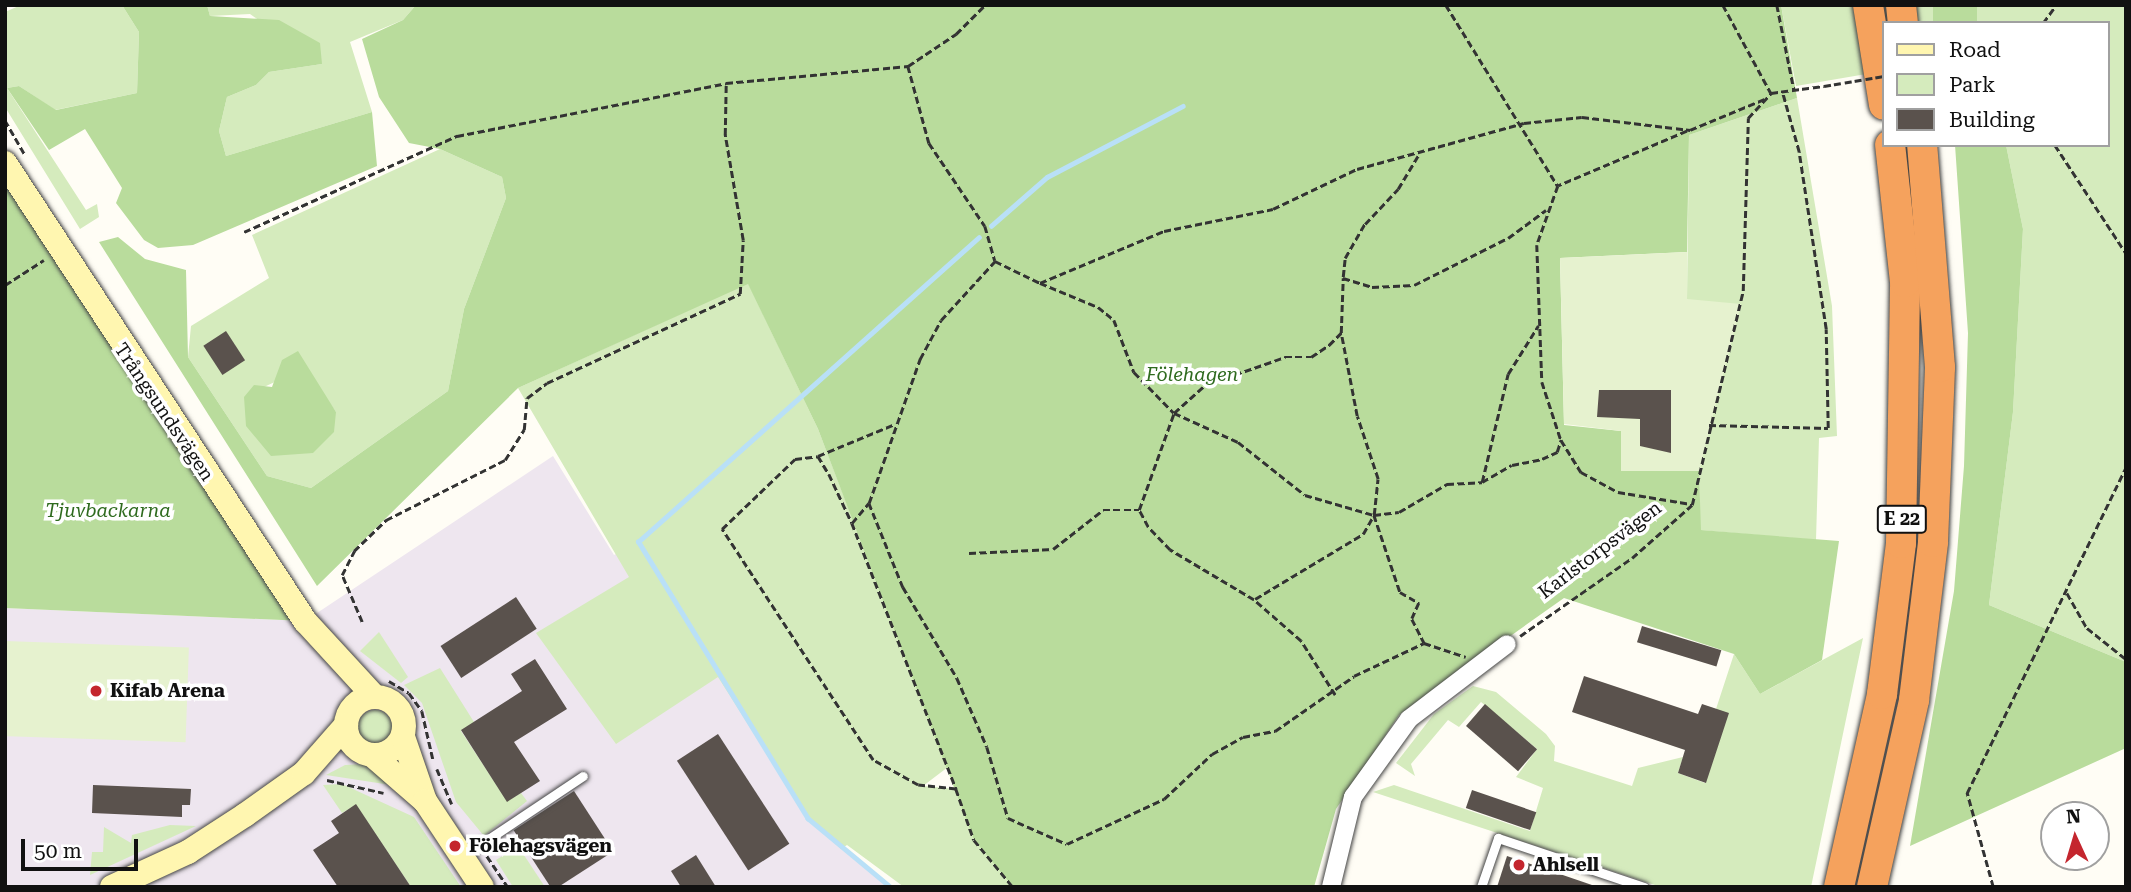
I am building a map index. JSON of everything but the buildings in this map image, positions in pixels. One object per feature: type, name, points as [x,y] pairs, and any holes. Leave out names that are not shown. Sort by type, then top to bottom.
[{"type":"highway","points":[[1868,5],[1882,92]]},
{"type":"highway","name":"E 22","points":[[1839,887],[1882,694],[1901,531],[1905,282],[1891,147]]},
{"type":"highway","name":"E 22","points":[[1872,887],[1914,700],[1933,542],[1940,367],[1922,147]]},
{"type":"main road","name":"Trångsundsvägen","points":[[17,162],[59,250],[330,655],[346,721]]},
{"type":"main road","name":"Trångsundsvägen","points":[[330,655],[377,686]]},
{"type":"main road","points":[[313,777],[357,702],[377,686],[400,709],[403,737],[418,773],[425,802],[471,851],[482,887]]},
{"type":"main road","points":[[346,721],[367,754],[418,773]]},
{"type":"main road","points":[[111,887],[188,852],[313,777],[367,754],[390,752],[403,737]]},
{"type":"street","points":[[1331,887],[1353,797],[1409,719],[1507,645]]},
{"type":"lane","points":[[471,851],[583,776]]},
{"type":"lane","points":[[1481,887],[1498,838],[1644,887]]},
{"type":"path","points":[[244,232],[457,136],[726,83],[908,66],[956,34],[985,5]]},
{"type":"path","points":[[1446,5],[1524,122],[1558,186]]},
{"type":"path","points":[[1723,5],[1771,93],[1882,76]]},
{"type":"path","points":[[1777,5],[1794,89]]},
{"type":"path","points":[[2044,21],[2056,5]]},
{"type":"path","points":[[908,66],[929,143],[985,226],[995,261],[1040,284],[1098,307],[1114,320],[1134,372],[1174,412],[1238,442],[1305,495],[1374,515],[1399,512],[1447,484],[1482,482],[1512,465],[1557,452],[1561,440]]},
{"type":"path","points":[[362,622],[342,575],[354,551],[386,520],[505,460],[524,429],[527,398],[547,383],[740,294],[743,240],[725,135],[726,83]]},
{"type":"path","points":[[1709,425],[1828,428],[1826,329],[1801,164],[1782,91]]},
{"type":"path","name":"Karlstorpsvägen","points":[[1507,645],[1632,558],[1692,505],[1743,291],[1748,118],[1771,93]]},
{"type":"path","points":[[1692,505],[1618,492],[1580,472],[1561,440],[1542,382],[1537,245],[1546,210],[1558,186],[1767,98]]},
{"type":"path","points":[[1040,284],[1164,231],[1273,209],[1357,169],[1419,154],[1524,122],[1582,117],[1690,130]]},
{"type":"path","points":[[5,120],[17,162]]},
{"type":"path","points":[[2056,147],[2126,253]]},
{"type":"path","points":[[1254,600],[1363,534],[1374,515],[1378,478],[1357,416],[1341,333],[1345,258],[1365,224],[1398,189],[1419,154]]},
{"type":"path","points":[[1343,278],[1372,287],[1414,285],[1508,238],[1546,210]]},
{"type":"path","points":[[5,285],[59,250]]},
{"type":"path","points":[[852,523],[869,503],[895,424],[941,320],[995,261]]},
{"type":"path","points":[[1482,482],[1508,374],[1538,326]]},
{"type":"path","points":[[1139,510],[1174,412],[1205,385],[1285,357],[1311,357],[1341,333]]},
{"type":"path","points":[[895,424],[818,456],[795,459],[722,529],[873,760],[918,785],[956,789]]},
{"type":"path","points":[[818,456],[852,523],[974,840],[1013,887]]},
{"type":"path","points":[[1993,887],[1967,793],[2067,593],[2126,467]]},
{"type":"path","points":[[869,503],[903,587],[957,678],[987,747],[1008,818],[1029,831],[1067,844],[1164,799],[1212,754],[1243,737],[1275,731],[1335,695],[1354,677],[1424,643],[1456,651],[1475,667]]},
{"type":"path","points":[[969,553],[1053,549],[1103,510],[1139,510]]},
{"type":"path","points":[[1139,510],[1170,550],[1254,600],[1301,642],[1335,695]]},
{"type":"path","points":[[1374,515],[1400,592],[1419,603],[1412,619],[1424,643]]},
{"type":"path","points":[[2067,593],[2087,628],[2126,659]]},
{"type":"path","points":[[377,686],[409,693],[422,711],[418,773],[459,814]]},
{"type":"path","points":[[313,777],[363,784],[389,795],[418,773]]},
{"type":"path","points":[[471,851],[508,887]]},
{"type":"shaded area","points":[[553,456],[614,555],[638,542],[832,841],[892,887],[5,887],[5,608],[305,621]]},
{"type":"green space","points":[[21,5],[122,5],[139,32],[137,93],[55,110],[19,86],[7,88],[86,210],[97,204],[99,217],[80,229],[5,107],[5,12]]},
{"type":"green space","points":[[122,5],[207,5],[210,16],[279,20],[320,43],[322,64],[269,72],[256,85],[227,97],[219,131],[226,156],[372,112],[377,166],[193,245],[158,248],[144,240],[116,203],[122,188],[85,129],[49,150],[7,88],[19,86],[56,110],[137,93],[139,32]]},
{"type":"green space","points":[[207,5],[416,5],[403,20],[350,42],[372,112],[226,156],[219,131],[227,97],[256,85],[269,72],[322,64],[250,14],[210,16]]},
{"type":"green space","name":"Fölehagen","points":[[416,5],[1781,5],[1797,98],[1689,135],[1687,252],[1560,258],[1564,425],[1621,431],[1622,471],[1699,471],[1701,530],[1839,541],[1822,660],[1760,694],[1734,654],[1564,598],[1399,715],[1336,809],[1314,887],[1013,887],[974,840],[818,429],[748,284],[518,388],[317,586],[99,242],[118,237],[145,259],[186,270],[188,357],[267,476],[311,488],[448,391],[464,309],[506,198],[502,177],[440,149],[409,143],[379,97],[362,39],[403,20]]},
{"type":"green space","points":[[1781,5],[1933,5],[1936,21],[1882,21],[1882,71],[1796,86]]},
{"type":"green space","points":[[1933,5],[1977,5],[1977,21],[1933,21]]},
{"type":"green space","points":[[1977,5],[2126,5],[2126,662],[1989,605],[2013,412],[2023,229],[2006,147],[2110,147],[2110,21],[1976,21]]},
{"type":"green space","points":[[1797,98],[1832,306],[1837,436],[1819,438],[1816,540],[1700,530],[1699,471],[1709,425],[1687,299],[1689,135]]},
{"type":"green space","points":[[1955,147],[2006,147],[2023,229],[2013,412],[1989,605],[2126,662],[2126,748],[1910,846],[1954,591],[1964,466],[1968,333]]},
{"type":"green space","points":[[440,149],[502,177],[506,198],[464,309],[448,391],[311,488],[267,476],[188,357],[191,326],[269,278],[252,235]],"holes":[[[279,380],[319,388],[336,412],[264,387]]]},
{"type":"green space","name":"Tjuvbackarna","points":[[5,163],[305,621],[5,608]]},
{"type":"green space","points":[[1687,252],[1687,299],[1741,304],[1699,471],[1621,471],[1621,431],[1564,424],[1560,258]]},
{"type":"green space","points":[[748,283],[818,429],[948,767],[923,786],[956,789],[974,840],[1013,887],[904,887],[847,845],[841,849],[808,819],[718,677],[616,744],[536,633],[629,577],[518,388]]},
{"type":"green space","points":[[298,351],[336,412],[334,432],[313,453],[271,456],[246,426],[244,397],[254,385],[272,387],[282,360]]},
{"type":"green space","points":[[379,632],[408,677],[401,683],[360,651]]},
{"type":"green space","points":[[1863,638],[1811,887],[1661,887],[1373,792],[1394,785],[1530,831],[1543,788],[1516,777],[1537,749],[1481,702],[1459,727],[1448,720],[1411,764],[1415,776],[1396,763],[1434,714],[1473,686],[1496,692],[1546,734],[1555,746],[1554,761],[1632,786],[1638,768],[1683,757],[1678,773],[1705,783],[1716,709],[1734,654],[1760,694]]},
{"type":"green space","name":"Kifab Arena","points":[[5,641],[189,647],[186,742],[5,736]]},
{"type":"green space","points":[[440,668],[474,722],[461,731],[507,801],[521,793],[527,801],[484,836],[456,802],[422,703],[404,685]]},
{"type":"green space","points":[[375,710],[387,715],[392,727],[387,739],[375,744],[363,739],[358,727],[363,715]]},
{"type":"green space","points":[[363,764],[391,785],[326,775],[345,765]]},
{"type":"green space","points":[[342,784],[414,817],[461,887],[411,887],[356,805],[342,813],[323,785]]},
{"type":"green space","points":[[170,825],[196,826],[90,875],[92,852],[103,852],[104,827],[131,843],[132,835]]},
{"type":"green space","points":[[518,846],[545,887],[513,887],[496,860]]},
{"type":"waterway","points":[[991,226],[1047,177],[1183,106]]},
{"type":"waterway","points":[[890,887],[808,819],[638,542],[979,237]]},
{"type":"place","name":"Kifab Arena","points":[[96,691]]},
{"type":"place","name":"Fölehagsvägen","points":[[455,846]]},
{"type":"place","name":"Ahlsell","points":[[1519,865]]}]
